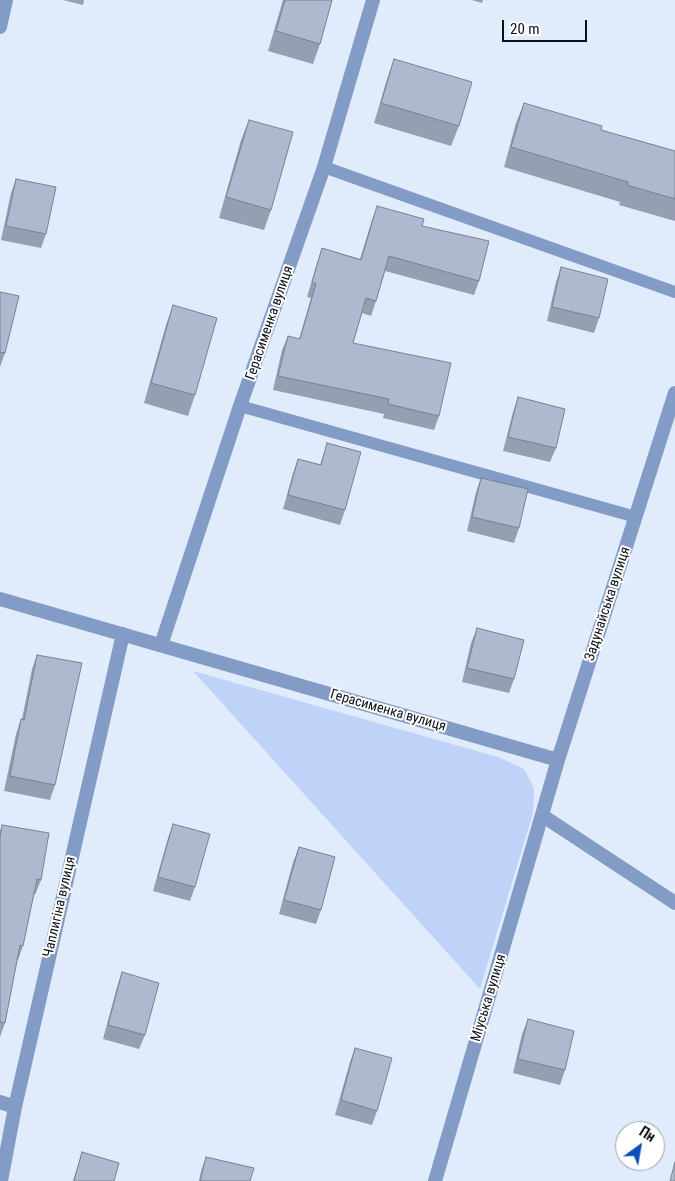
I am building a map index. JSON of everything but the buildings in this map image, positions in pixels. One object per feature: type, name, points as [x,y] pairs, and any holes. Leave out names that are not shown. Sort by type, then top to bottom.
[{"type":"street","points":[[0,27],[6,0]]},
{"type":"street","name":"Герасименка вулиця","points":[[161,645],[240,406],[324,167],[373,0]]},
{"type":"street","name":"Задунайська вулиця","points":[[543,816],[558,760],[675,393]]},
{"type":"street","name":"Герасименка вулиця","points":[[0,599],[558,760]]},
{"type":"street","name":"Чаплигіна вулиця","points":[[1,1181],[15,1106],[123,634]]},
{"type":"street","points":[[543,816],[675,903]]},
{"type":"street","name":"Міуська вулиця","points":[[435,1181],[543,816]]},
{"type":"street","points":[[0,1102],[15,1106]]},
{"type":"lane","points":[[324,167],[675,292]]},
{"type":"lane","points":[[240,406],[636,517]]},
{"type":"shaded area","points":[[193,671],[498,757],[524,769],[534,788],[533,813],[480,989]]}]
